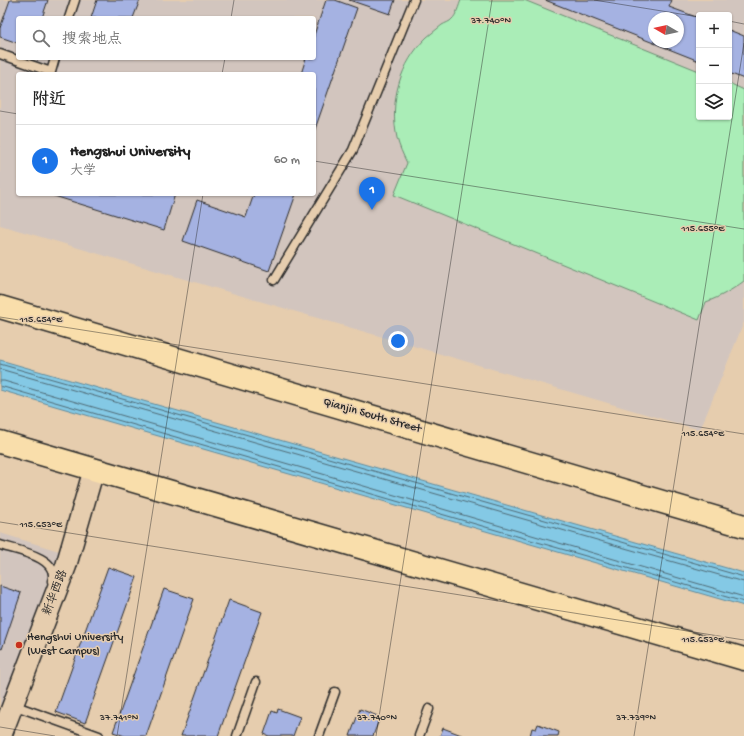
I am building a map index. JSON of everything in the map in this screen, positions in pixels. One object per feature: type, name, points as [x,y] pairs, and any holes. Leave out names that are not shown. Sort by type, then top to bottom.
[{"type":"main road","name":"Qianjin South Street","points":[[0,307],[744,526]]},
{"type":"main road","points":[[0,442],[744,659]]},
{"type":"street","name":"新华西路","points":[[1,736],[7,712],[66,566],[94,469]]},
{"type":"lane","points":[[70,16],[75,0]]},
{"type":"lane","points":[[274,280],[353,150],[414,0]]},
{"type":"lane","points":[[0,54],[16,60]]},
{"type":"lane","points":[[17,60],[51,72],[54,60]]},
{"type":"lane","points":[[0,545],[36,556],[47,562],[52,568],[54,576],[7,712],[99,736]]},
{"type":"lane","points":[[237,736],[256,682]]},
{"type":"lane","points":[[319,736],[335,692]]},
{"type":"lane","points":[[420,736],[429,709]]},
{"type":"shaded area","points":[[0,0],[744,0],[744,322],[700,430],[0,225]]},
{"type":"shaded area","name":"Hengshui University (West Campus)","points":[[0,533],[72,555],[0,736]]},
{"type":"green space","points":[[461,0],[524,0],[696,70],[696,120],[732,120],[732,84],[744,90],[744,281],[726,293],[706,302],[699,320],[394,195],[407,163],[397,138],[395,124],[396,97],[399,83],[410,59],[418,47],[427,37],[442,25],[450,21],[456,13]]},
{"type":"water","points":[[0,360],[744,573],[744,606],[0,390]]},
{"type":"building","points":[[10,0],[48,0],[43,16],[16,16],[16,42],[0,37],[0,28]]},
{"type":"building","points":[[97,0],[140,0],[134,16],[92,16]]},
{"type":"building","points":[[326,0],[335,0],[357,8],[316,126],[316,72],[302,72],[305,60],[316,60],[316,29]]},
{"type":"building","points":[[349,0],[395,0],[390,14]]},
{"type":"building","points":[[545,0],[672,0],[669,7],[683,12],[648,12],[648,41]]},
{"type":"building","points":[[684,12],[696,17],[696,60],[666,48],[684,48]]},
{"type":"building","points":[[732,31],[744,36],[744,79],[732,74]]},
{"type":"building","points":[[54,196],[174,196],[164,230]]},
{"type":"building","points":[[253,196],[295,196],[269,271],[183,241],[197,200],[246,217]]},
{"type":"building","points":[[108,567],[137,577],[85,723],[56,712]]},
{"type":"building","points":[[0,586],[21,593],[2,649],[0,648]]},
{"type":"building","points":[[164,589],[194,599],[146,736],[125,736],[113,732]]},
{"type":"building","points":[[229,600],[262,612],[218,736],[181,736]]},
{"type":"building","points":[[278,709],[300,717],[293,736],[269,736],[264,734],[272,711],[277,713]]},
{"type":"building","points":[[360,709],[380,717],[373,736],[350,736]]},
{"type":"building","points":[[538,724],[559,732],[558,736],[530,736],[532,728],[536,729]]},
{"type":"building","points":[[443,728],[464,736],[440,736]]},
{"type":"place","name":"Hengshui University","points":[[372,210]]},
{"type":"place","name":"Hengshui University (West Campus)","points":[[19,645]]}]
